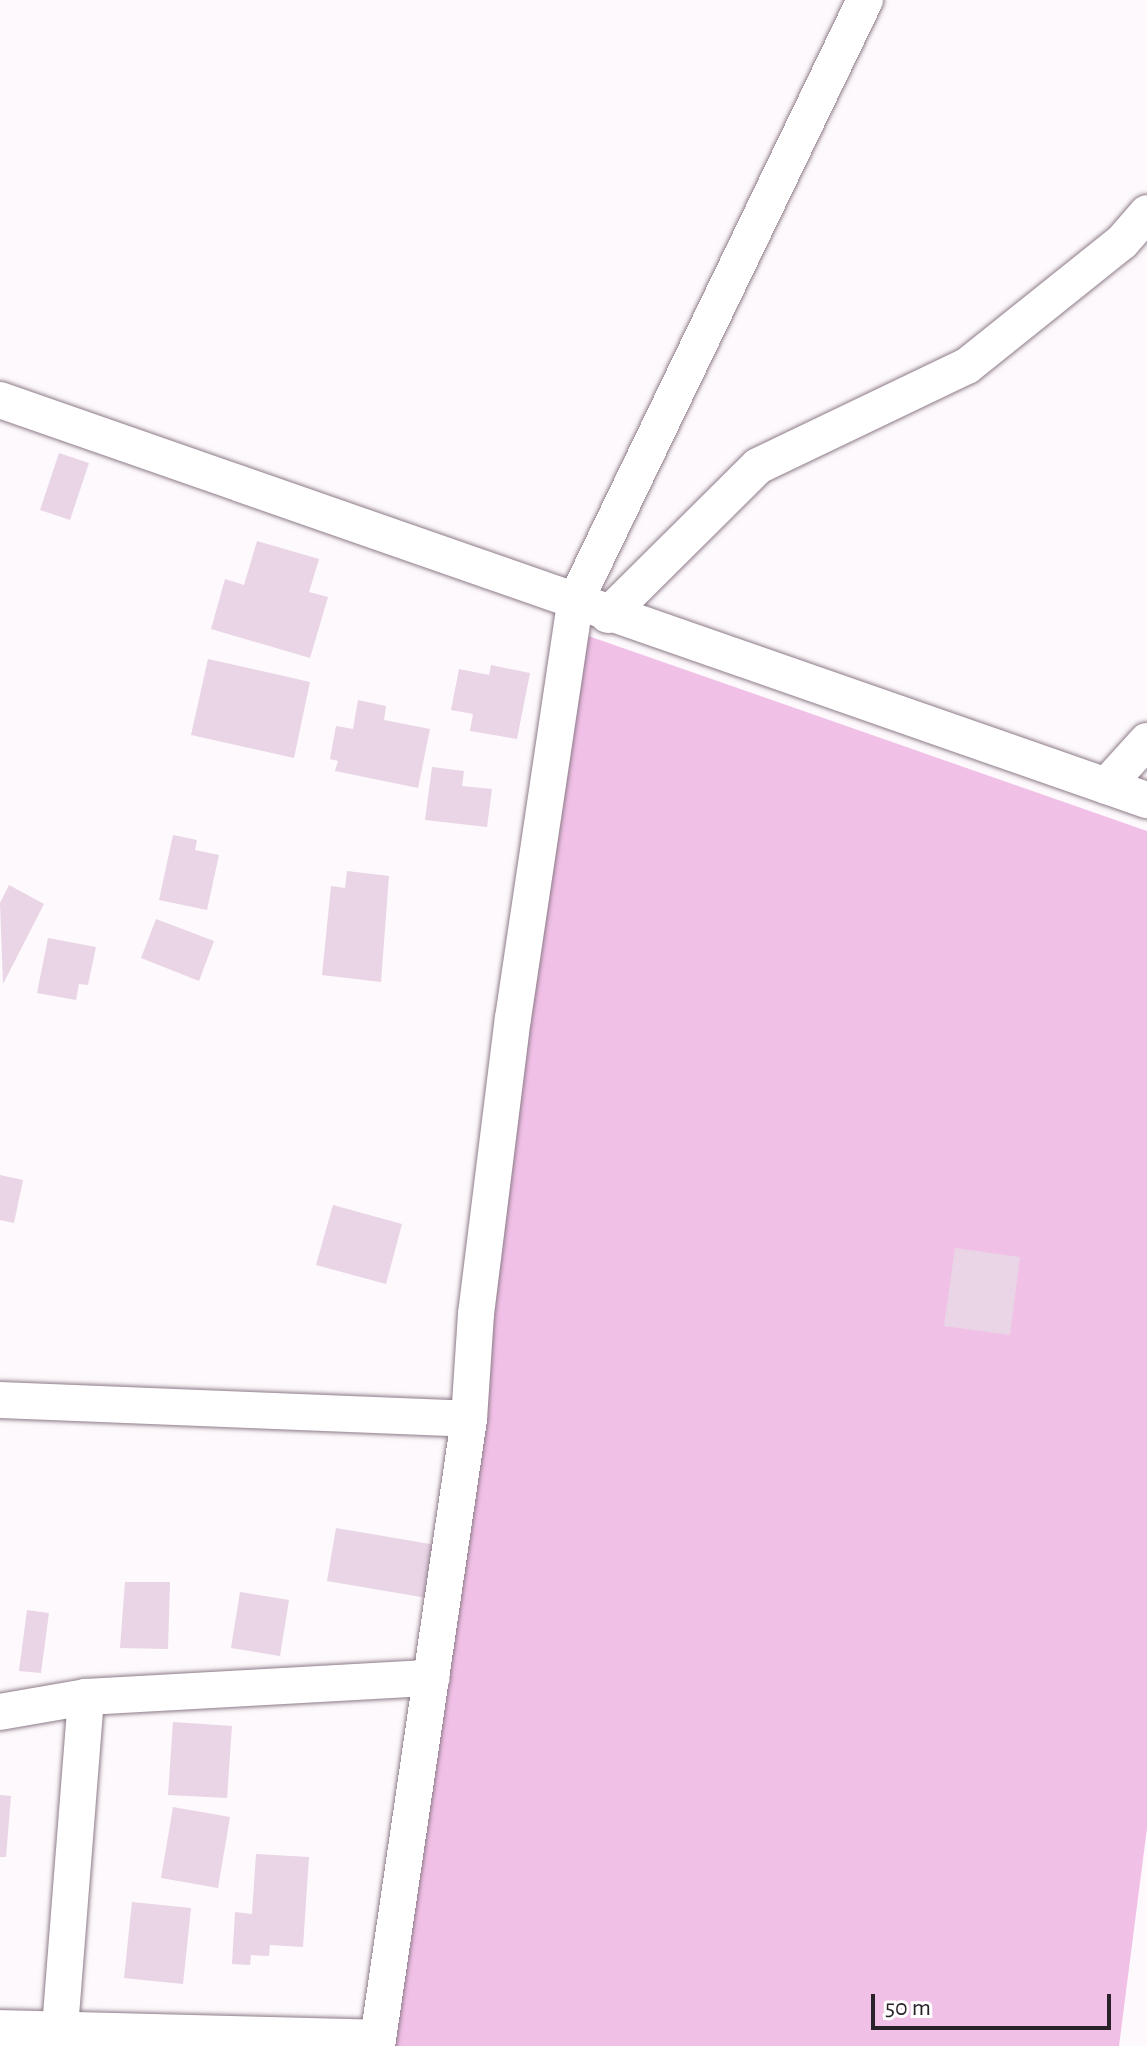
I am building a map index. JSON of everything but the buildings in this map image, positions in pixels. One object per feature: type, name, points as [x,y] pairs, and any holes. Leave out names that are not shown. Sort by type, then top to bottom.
[{"type":"street","points":[[0,2028],[378,2042],[469,1419],[476,1314],[513,1018],[592,608],[865,0]]},
{"type":"street","points":[[592,608],[758,466],[967,366],[1122,242],[1147,213]]},
{"type":"street","points":[[0,400],[1147,800]]},
{"type":"street","points":[[1106,786],[1147,741]]},
{"type":"street","points":[[0,1400],[469,1419]]},
{"type":"street","points":[[0,1712],[86,1697],[431,1678]]},
{"type":"street","points":[[60,2028],[86,1697]]},
{"type":"shaded area","points":[[554,624],[1147,831],[1147,1828],[1119,2046],[391,2046]]}]
